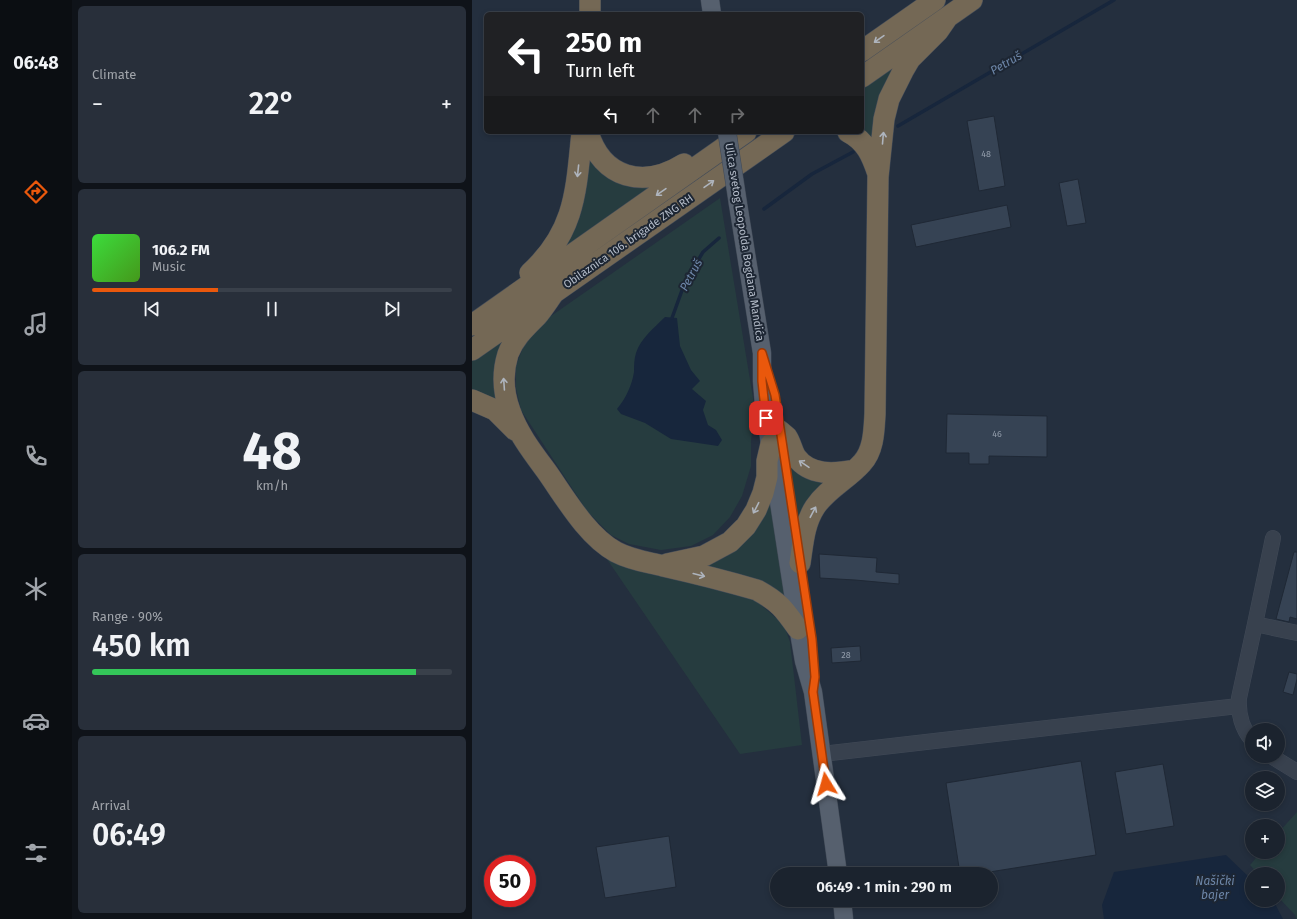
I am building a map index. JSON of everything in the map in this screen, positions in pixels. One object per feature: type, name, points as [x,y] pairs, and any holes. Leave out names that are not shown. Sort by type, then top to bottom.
[{"type":"highway","points":[[590,0],[590,12]]},
{"type":"highway","points":[[896,27],[918,0]]},
{"type":"highway","points":[[864,50],[934,0]]},
{"type":"highway","points":[[864,77],[972,0]]},
{"type":"highway","points":[[800,563],[806,525],[814,509],[822,497],[863,463],[874,432],[878,177],[884,119],[889,99],[895,85],[910,59],[938,31],[947,18]]},
{"type":"highway","points":[[500,306],[517,285],[540,264],[559,238],[567,222],[572,209],[576,190],[582,134]]},
{"type":"highway","points":[[589,134],[595,150],[603,161],[621,173],[633,177],[648,178],[658,176],[674,170],[698,157],[716,153]]},
{"type":"highway","name":"Obilaznica 106. brigade ZNG RH","points":[[472,325],[743,134]]},
{"type":"highway","name":"Obilaznica 106. brigade ZNG RH","points":[[472,350],[781,134]]},
{"type":"highway","points":[[761,148],[794,134]]},
{"type":"highway","points":[[851,134],[862,142],[869,151],[874,160],[878,177]]},
{"type":"highway","points":[[553,294],[514,340],[508,353],[505,368],[505,395],[510,411],[521,434],[575,512],[588,528],[616,552],[640,561],[662,565],[757,590],[780,605],[798,629]]},
{"type":"highway","points":[[472,400],[494,410],[521,434]]},
{"type":"highway","points":[[662,565],[704,556],[730,542],[746,526],[756,510],[763,493],[767,477],[767,461],[775,437],[787,437],[796,457],[801,463],[810,468],[828,473],[854,470]]},
{"type":"main road","points":[[710,0],[712,12]]},
{"type":"main road","name":"Ulica svetog Leopolda Bogdana Mandića","points":[[727,134],[762,353],[764,405],[775,437],[800,563],[814,661],[815,677],[813,692]]},
{"type":"main road","name":"Ulica svetog Leopolda Bogdana Mandića","points":[[775,437],[798,629],[804,661],[813,692],[837,867]]},
{"type":"main road","points":[[843,907],[844,919]]},
{"type":"street","points":[[1245,728],[1238,706],[1238,698],[1273,538]]},
{"type":"street","points":[[1255,624],[1297,633]]},
{"type":"street","points":[[822,754],[1238,706]]},
{"type":"street","points":[[1282,763],[1297,772]]},
{"type":"green space","points":[[908,51],[878,144],[864,133],[864,83]]},
{"type":"green space","points":[[582,146],[661,182],[553,262]]},
{"type":"green space","points":[[720,198],[756,416],[751,439],[751,466],[742,496],[730,517],[713,535],[691,546],[661,550],[629,544],[611,535],[587,511],[521,410],[516,388],[516,366],[525,342],[541,323]]},
{"type":"green space","points":[[504,335],[504,405],[472,393],[472,357]]},
{"type":"green space","points":[[787,458],[834,477],[799,528]]},
{"type":"green space","points":[[773,490],[790,605],[690,569]]},
{"type":"green space","points":[[598,546],[763,601],[761,605],[784,625],[790,642],[802,745],[740,754]]},
{"type":"green space","points":[[1297,812],[1297,919],[1285,904],[1285,867],[1252,867],[1250,865],[1255,859],[1285,859],[1285,825]]},
{"type":"water","points":[[665,317],[677,318],[680,346],[691,370],[700,381],[692,389],[706,401],[703,410],[708,425],[716,430],[722,440],[718,446],[671,439],[645,423],[621,414],[617,409],[630,387],[638,348],[648,334]]},
{"type":"water","name":"Našički bajer","points":[[1226,855],[1245,873],[1245,907],[1277,907],[1283,919],[1104,919],[1102,905],[1114,872]]},
{"type":"building","points":[[994,116],[1005,186],[979,191],[967,121]]},
{"type":"building","points":[[1078,179],[1086,223],[1067,226],[1059,183]]},
{"type":"building","points":[[1007,205],[1011,227],[916,247],[911,225]]},
{"type":"building","points":[[947,414],[1047,416],[1047,457],[989,456],[989,464],[969,464],[969,453],[946,453]]},
{"type":"building","points":[[1294,552],[1297,552],[1297,619],[1290,617],[1289,622],[1276,619]]},
{"type":"building","points":[[819,554],[877,558],[876,572],[899,574],[899,584],[820,578]]},
{"type":"building","points":[[860,646],[861,661],[832,663],[831,648]]},
{"type":"building","points":[[1289,672],[1297,674],[1293,695],[1283,692]]},
{"type":"building","points":[[1081,761],[1096,855],[998,871],[998,867],[959,867],[946,783]]},
{"type":"building","points":[[1163,764],[1174,826],[1126,834],[1115,772]]},
{"type":"building","points":[[669,836],[676,887],[605,898],[596,847]]},
{"type":"waterway","name":"Petruš","points":[[898,126],[1114,0]]},
{"type":"waterway","name":"Petruš","points":[[764,209],[812,174],[853,152]]},
{"type":"waterway","name":"Petruš","points":[[672,318],[685,282],[703,252],[719,238]]},
{"type":"route","points":[[766,418],[762,381],[762,353],[772,381],[775,395],[812,639],[815,677],[813,692],[826,784]]}]
